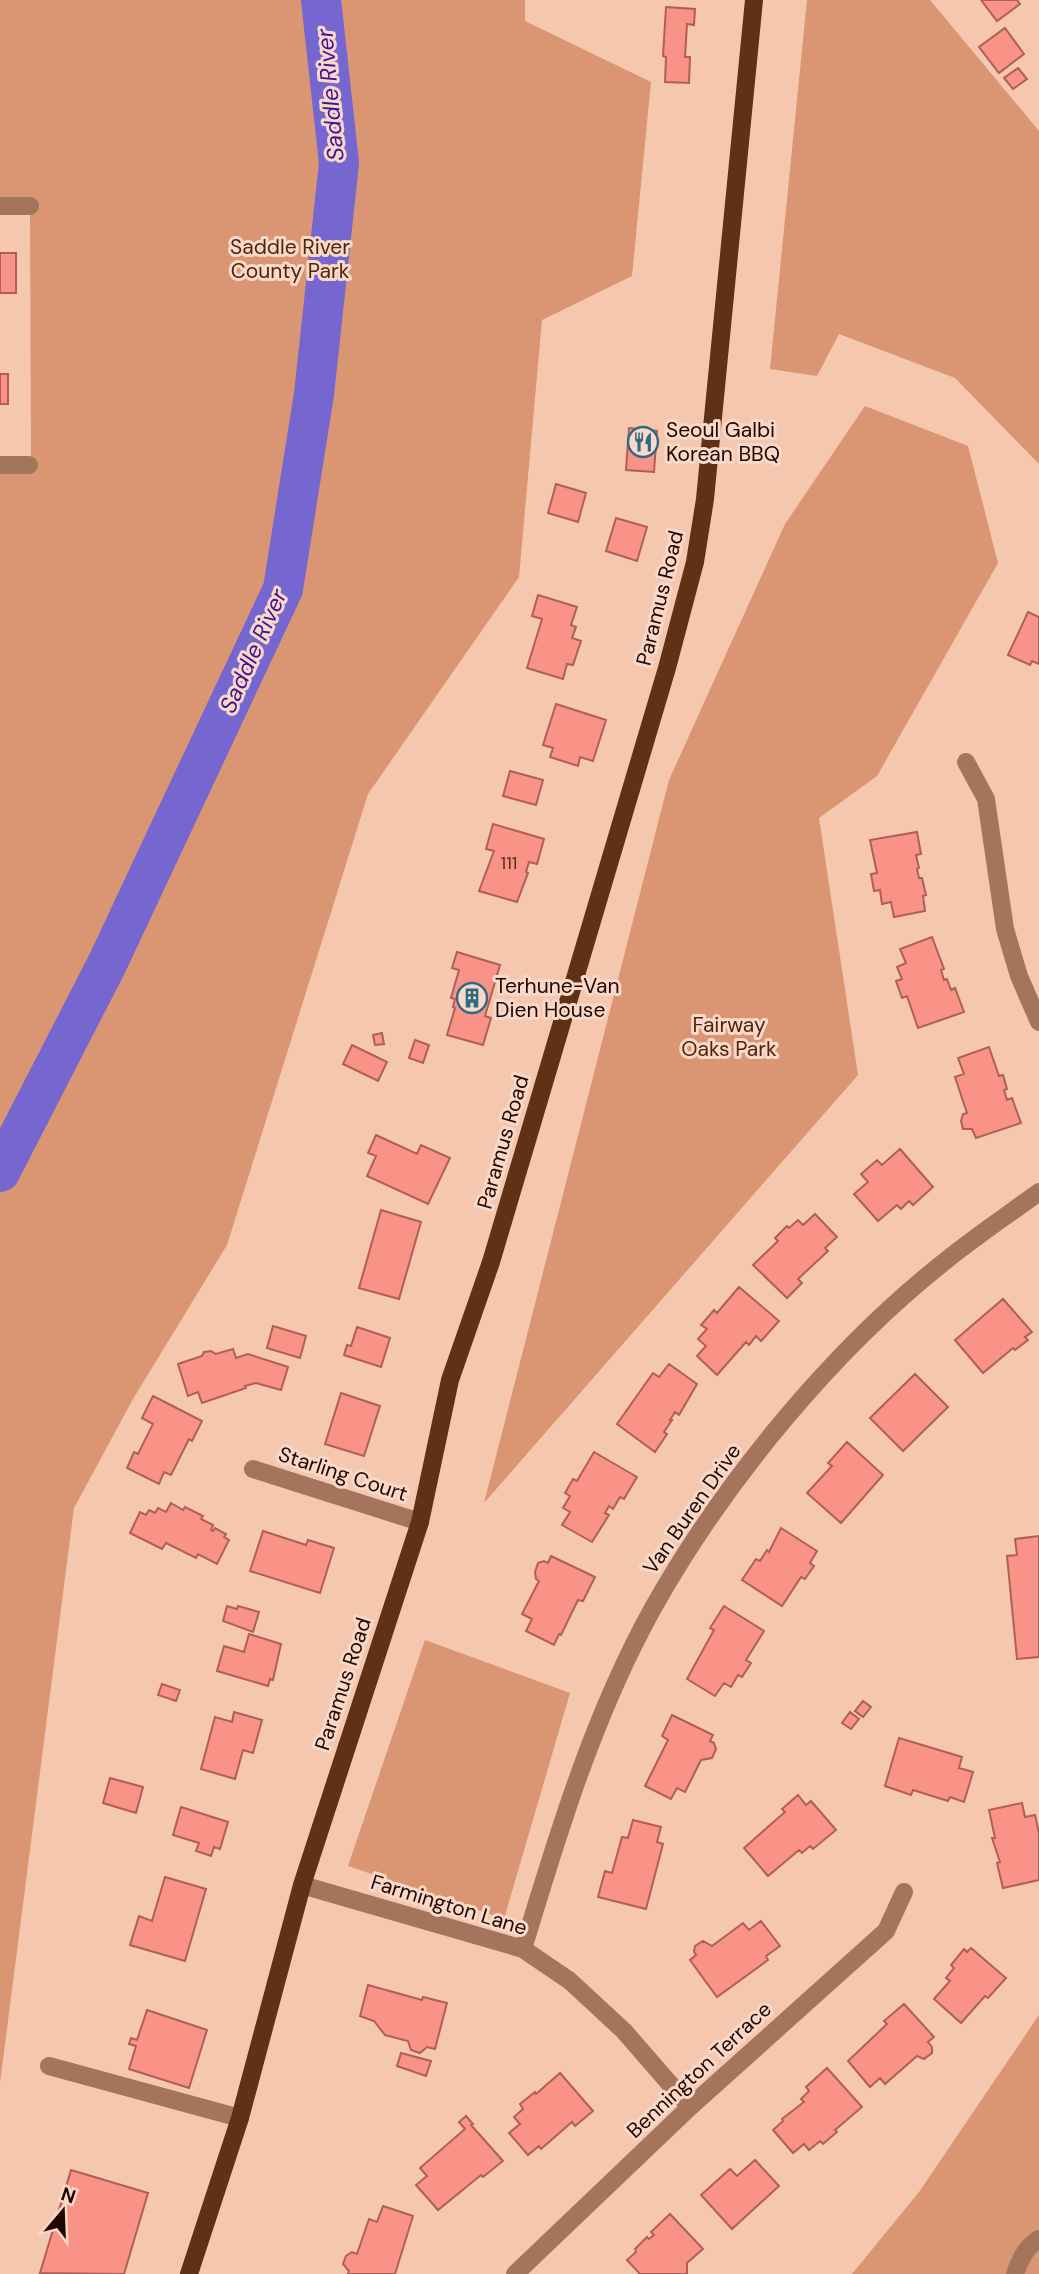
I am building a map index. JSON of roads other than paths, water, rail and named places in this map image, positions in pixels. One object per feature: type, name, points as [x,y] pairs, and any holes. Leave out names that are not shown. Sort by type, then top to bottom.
[{"type":"main road","name":"Paramus Road","points":[[188,2274],[240,2118],[302,1885],[419,1522],[450,1380],[491,1262],[667,668],[695,562],[705,499],[754,0]]},
{"type":"street","points":[[0,206],[30,206]]},
{"type":"street","points":[[0,465],[29,465]]},
{"type":"street","points":[[966,762],[986,799],[1005,929],[1018,976],[1039,1022]]},
{"type":"street","name":"Van Buren Drive","points":[[523,1949],[555,1842],[586,1756],[652,1610],[684,1555],[726,1495],[786,1419],[841,1357],[948,1258],[1039,1192]]},
{"type":"street","name":"Starling Court","points":[[253,1469],[419,1522]]},
{"type":"street","name":"Farmington Lane","points":[[302,1885],[523,1949],[570,1981],[624,2031],[690,2107]]},
{"type":"street","name":"Bennington Terrace","points":[[515,2274],[690,2107],[886,1931],[904,1892]]},
{"type":"street","points":[[49,2066],[240,2118]]},
{"type":"street","points":[[1014,2274],[1018,2263],[1033,2242],[1039,2239]]},
{"type":"waterway","name":"Saddle River","points":[[0,1172],[107,964],[283,589],[314,394],[339,163],[321,0]]},
{"type":"place","name":"Seoul Galbi Korean BBQ","points":[[643,442]]},
{"type":"place","name":"Terhune-Van Dien House","points":[[472,998]]},
{"type":"park label","name":"Saddle River County Park","points":[[290,259]]},
{"type":"park label","name":"Fairway Oaks Park","points":[[729,1037]]}]
